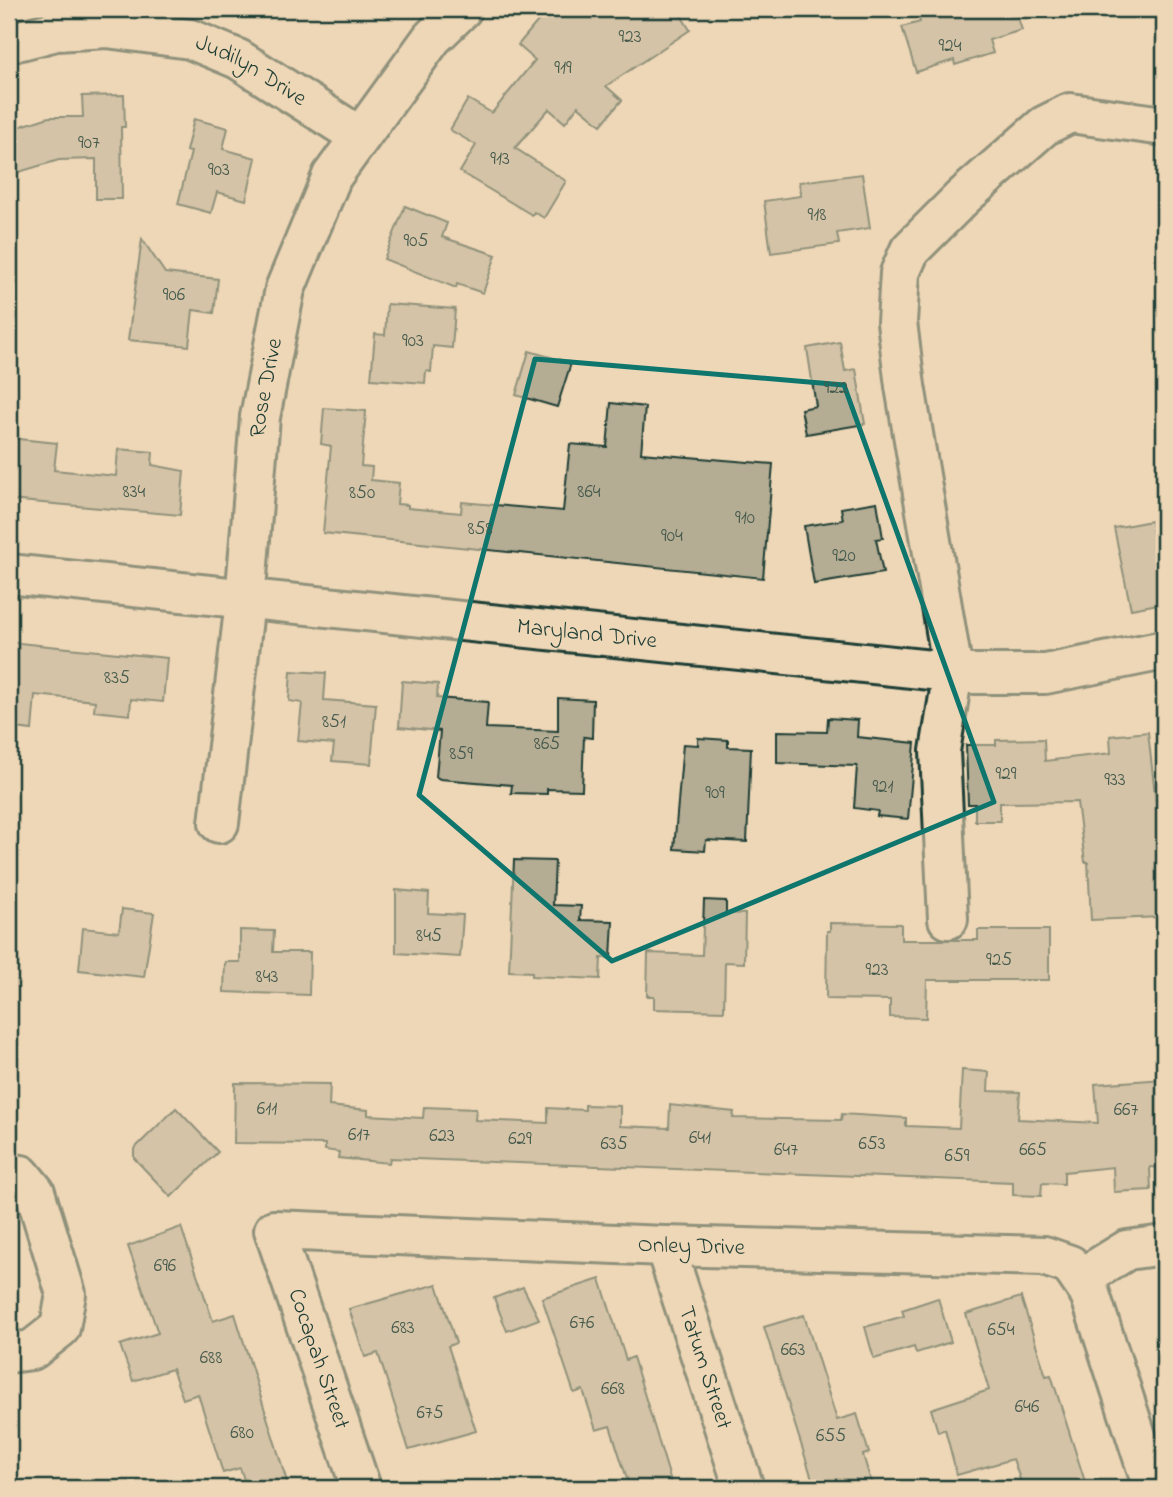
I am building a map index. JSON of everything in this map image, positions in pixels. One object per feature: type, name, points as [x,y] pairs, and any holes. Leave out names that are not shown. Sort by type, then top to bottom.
[{"type":"street","name":"Rose Drive","points":[[219,823],[245,601],[260,417],[285,289],[332,176],[359,135],[432,38],[462,9]]},
{"type":"street","name":"Judilyn Drive","points":[[9,43],[55,31],[107,28],[190,39],[238,59],[359,135]]},
{"type":"street","points":[[948,919],[940,751],[953,672],[905,386],[897,323],[900,273],[910,250],[963,197],[1044,126],[1070,113],[1164,126]]},
{"type":"street","name":"Maryland Drive","points":[[9,574],[245,601],[953,672],[1045,674],[1164,650]]},
{"type":"street","points":[[9,1172],[21,1175],[34,1192],[65,1294],[60,1328],[32,1350],[9,1353]]},
{"type":"street","name":"Onley Drive","points":[[274,1230],[665,1246],[1045,1256],[1070,1265],[1085,1287]]},
{"type":"street","name":"Cocapah Street","points":[[274,1230],[361,1488]]},
{"type":"street","points":[[1153,1488],[1085,1287],[1127,1250],[1164,1245]]},
{"type":"street","name":"Tatum Street","points":[[665,1246],[744,1488]]},
{"type":"highlighted area","points":[[535,359],[844,385],[994,802],[612,961],[419,795]]},
{"type":"building","points":[[548,9],[677,9],[690,30],[606,86],[622,100],[601,125],[578,106],[565,123],[549,109],[515,148],[566,181],[544,218],[534,212],[532,215],[460,172],[476,145],[450,130],[468,99],[492,113],[535,60],[518,45]]},
{"type":"building","points":[[916,9],[1015,9],[1022,30],[989,40],[993,53],[955,65],[954,60],[916,72],[902,27],[920,22]]},
{"type":"building","points":[[124,95],[125,127],[121,127],[122,199],[96,199],[96,159],[59,160],[9,175],[9,130],[49,117],[83,117],[82,96]]},
{"type":"building","points":[[194,119],[228,128],[223,149],[256,158],[246,200],[217,192],[211,213],[178,204],[191,152],[186,151]]},
{"type":"building","points":[[862,174],[870,228],[837,233],[839,244],[771,253],[764,201],[801,196],[799,182]]},
{"type":"building","points":[[405,206],[447,223],[442,237],[496,255],[483,293],[457,284],[456,288],[384,259]]},
{"type":"building","points":[[142,239],[165,273],[218,279],[214,313],[193,310],[189,346],[128,340]]},
{"type":"building","points":[[387,304],[455,309],[452,348],[433,346],[431,372],[426,371],[425,383],[371,379],[375,334],[385,335]]},
{"type":"building","points":[[840,342],[845,371],[856,369],[865,424],[806,434],[801,409],[816,406],[807,348]]},
{"type":"building","points":[[529,351],[571,363],[557,407],[516,395]]},
{"type":"building","points":[[611,403],[645,407],[641,453],[773,464],[763,578],[323,533],[331,446],[321,444],[324,408],[366,411],[361,466],[372,467],[371,480],[399,483],[397,504],[408,505],[408,508],[461,513],[462,502],[563,511],[570,444],[607,447]]},
{"type":"building","points":[[9,438],[57,443],[54,470],[116,476],[118,449],[153,452],[152,465],[184,471],[180,515],[9,500]]},
{"type":"building","points":[[877,502],[883,538],[876,539],[883,573],[814,584],[804,526],[843,520],[841,508]]},
{"type":"building","points":[[1151,521],[1159,569],[1164,568],[1164,603],[1131,609],[1114,528]]},
{"type":"building","points":[[9,642],[167,658],[163,702],[131,699],[130,715],[94,711],[95,701],[35,695],[32,730],[9,727]]},
{"type":"building","points":[[291,671],[326,673],[324,700],[376,704],[371,764],[332,761],[334,744],[298,741],[302,703],[289,701]]},
{"type":"building","points":[[402,681],[438,684],[437,698],[488,702],[486,728],[558,731],[558,698],[593,700],[592,738],[584,737],[582,790],[547,789],[547,794],[511,793],[512,785],[436,777],[440,731],[399,727]]},
{"type":"building","points":[[828,718],[858,720],[857,737],[915,743],[908,819],[877,816],[878,811],[854,808],[857,766],[777,763],[777,731],[827,732]]},
{"type":"building","points":[[1148,732],[1156,803],[1164,802],[1164,854],[1158,855],[1161,917],[1091,920],[1088,862],[1085,862],[1077,802],[1000,803],[1000,821],[975,821],[975,804],[968,804],[966,745],[996,745],[996,740],[1044,739],[1045,761],[1111,753],[1110,736]]},
{"type":"building","points":[[698,738],[728,740],[728,747],[751,748],[747,842],[706,840],[705,851],[674,849],[683,744],[698,745]]},
{"type":"building","points":[[514,860],[555,861],[553,905],[581,906],[580,920],[613,921],[611,958],[601,958],[600,979],[532,976],[532,972],[509,971]]},
{"type":"building","points":[[396,890],[429,893],[428,913],[463,915],[460,957],[396,953]]},
{"type":"building","points":[[704,900],[726,901],[726,913],[745,914],[744,963],[725,962],[724,1011],[654,1009],[654,996],[647,996],[648,953],[702,955]]},
{"type":"building","points":[[122,909],[154,913],[144,977],[79,970],[83,928],[119,932]]},
{"type":"building","points":[[830,923],[901,924],[901,940],[978,940],[978,930],[1049,930],[1049,980],[927,980],[926,1018],[890,1017],[890,1000],[826,999],[827,931],[830,931]]},
{"type":"building","points":[[240,930],[274,931],[273,952],[310,952],[309,995],[224,992],[225,962],[240,962]]},
{"type":"building","points":[[962,1070],[989,1072],[988,1091],[1020,1092],[1018,1119],[1098,1123],[1095,1084],[1164,1079],[1164,1168],[1150,1167],[1151,1190],[1114,1192],[1113,1167],[1064,1172],[1064,1184],[1042,1183],[1041,1196],[1013,1195],[1013,1182],[390,1158],[389,1163],[338,1158],[339,1152],[325,1150],[325,1144],[234,1143],[235,1083],[330,1084],[329,1106],[368,1110],[368,1115],[423,1118],[424,1107],[476,1109],[475,1120],[548,1123],[548,1108],[585,1110],[585,1105],[620,1106],[620,1126],[669,1128],[670,1105],[734,1112],[733,1118],[841,1120],[842,1114],[906,1118],[906,1126],[959,1128]]},
{"type":"building","points":[[176,1108],[218,1152],[171,1197],[134,1158],[134,1149]]},
{"type":"building","points":[[181,1227],[213,1321],[235,1314],[289,1488],[247,1488],[240,1468],[223,1473],[198,1394],[183,1399],[172,1369],[133,1381],[120,1345],[158,1333],[128,1246]]},
{"type":"building","points":[[600,1279],[626,1360],[633,1357],[673,1488],[630,1488],[610,1426],[596,1430],[583,1390],[574,1393],[542,1298]]},
{"type":"building","points":[[437,1284],[456,1343],[448,1346],[476,1431],[409,1450],[378,1353],[365,1357],[349,1309]]},
{"type":"building","points":[[523,1287],[539,1319],[507,1331],[494,1298]]},
{"type":"building","points":[[1021,1297],[1046,1376],[1051,1375],[1087,1488],[1023,1488],[1013,1459],[957,1475],[945,1429],[938,1432],[931,1409],[989,1390],[966,1314]]},
{"type":"building","points":[[938,1298],[951,1342],[916,1353],[914,1347],[874,1359],[865,1327],[904,1316],[902,1310]]},
{"type":"building","points":[[804,1315],[837,1420],[857,1414],[869,1453],[863,1455],[873,1488],[815,1488],[764,1327]]}]
